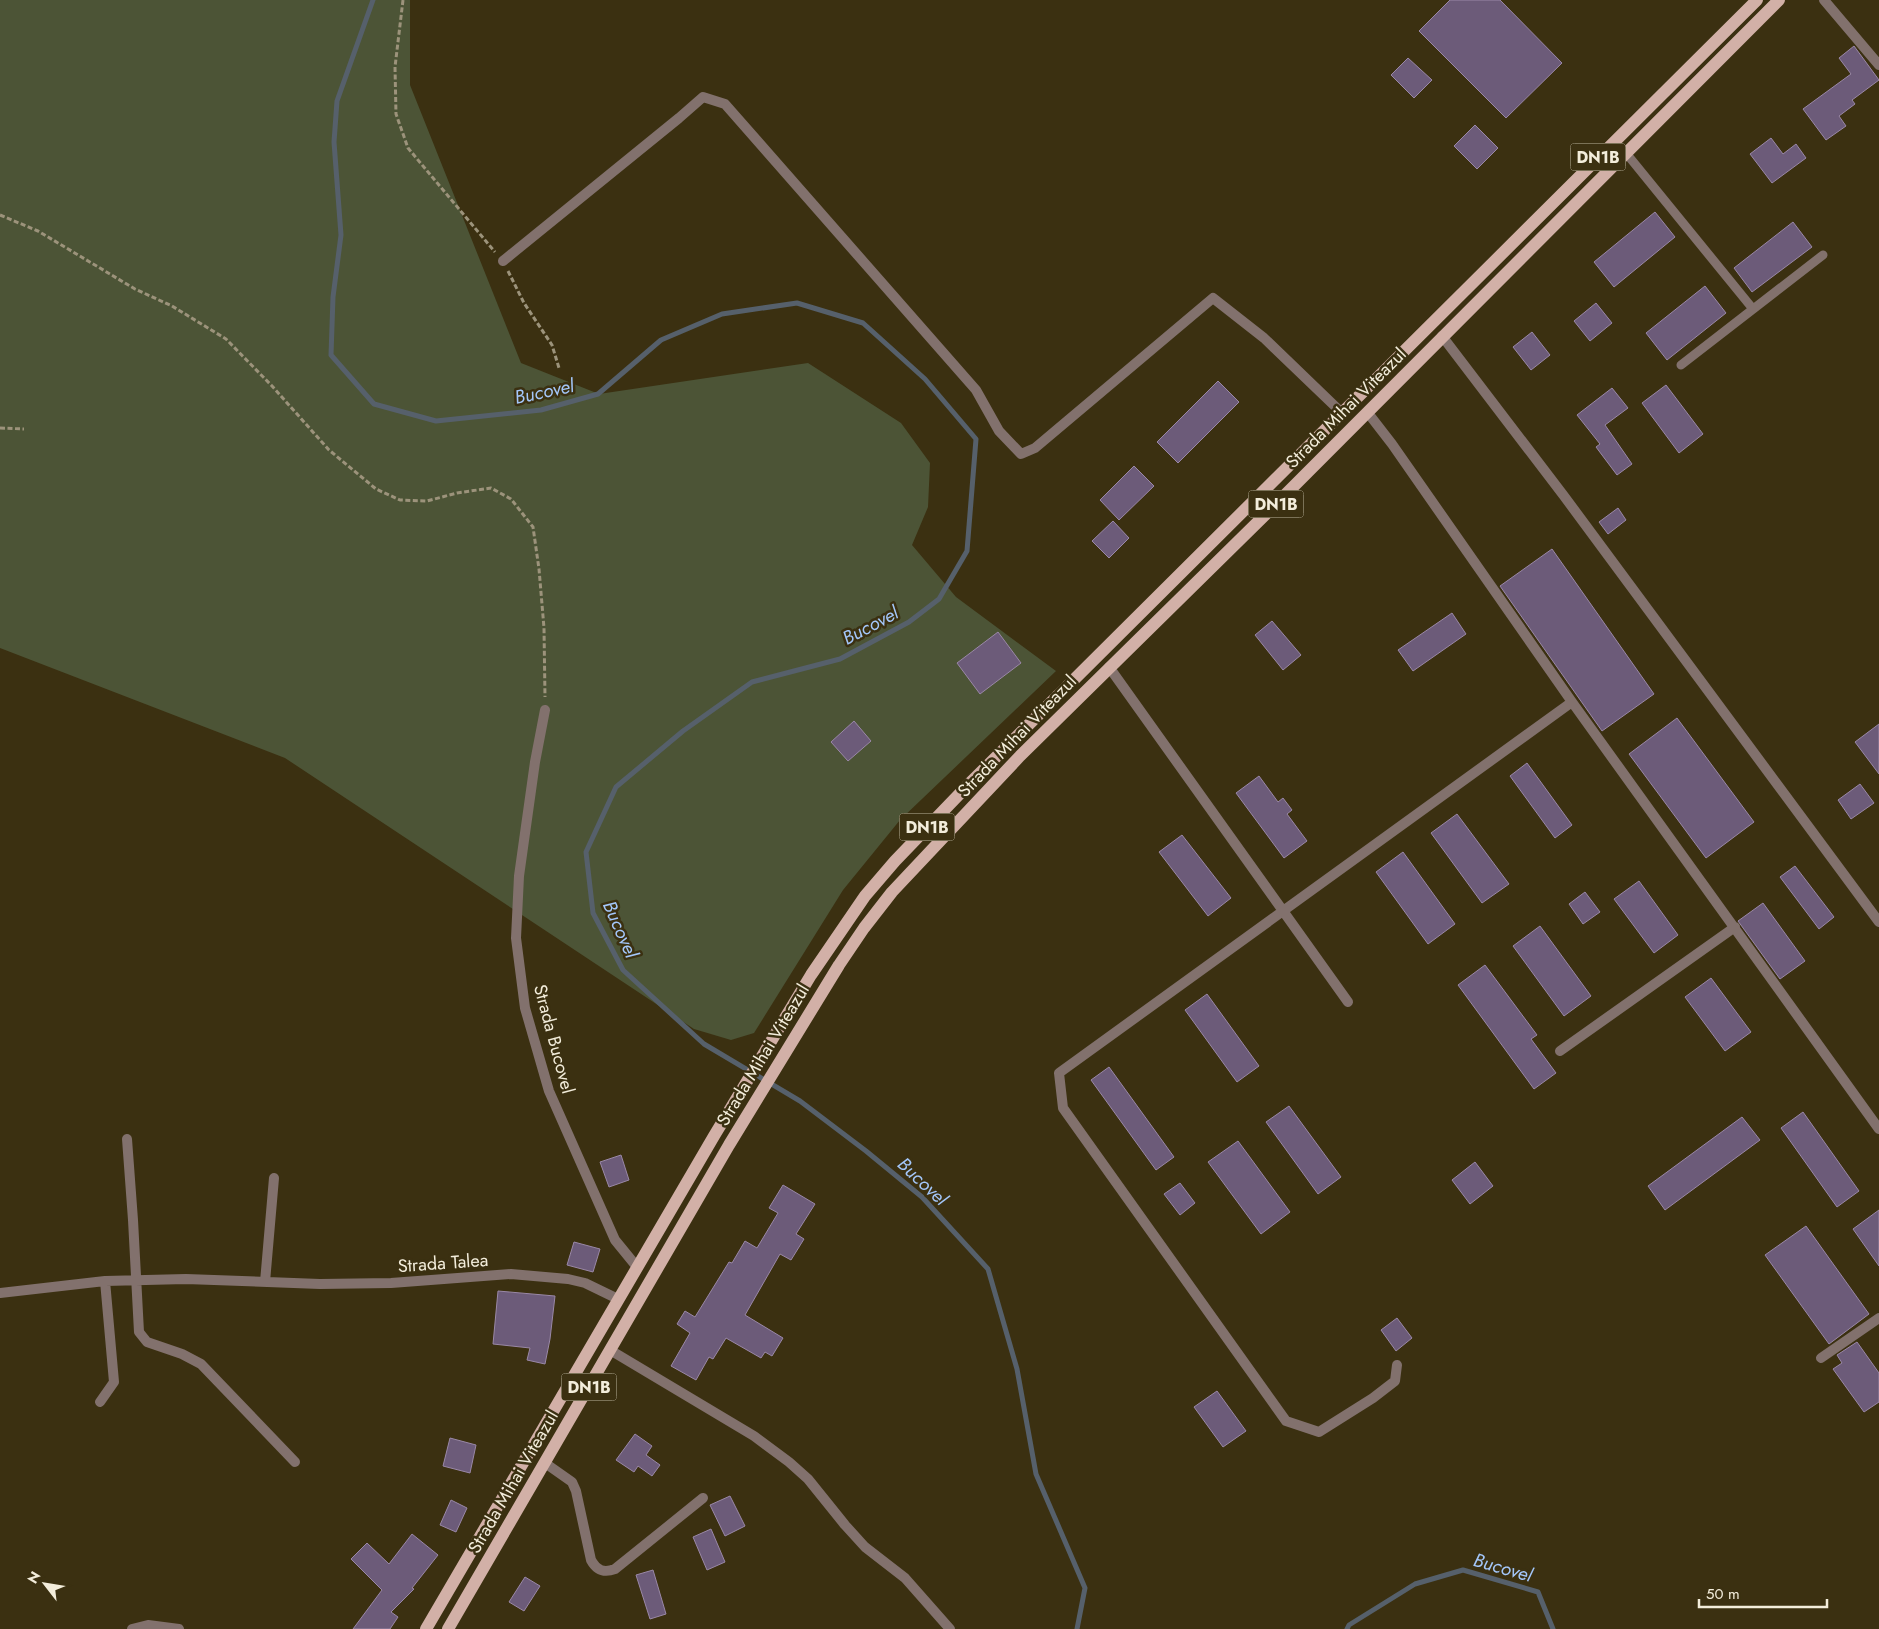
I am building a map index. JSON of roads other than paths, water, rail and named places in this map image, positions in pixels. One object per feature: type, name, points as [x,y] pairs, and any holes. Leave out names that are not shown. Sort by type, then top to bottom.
[{"type":"main road","name":"Strada Mihai Viteazul","points":[[426,1629],[714,1136],[841,929],[865,896],[895,861],[971,782],[1756,0]]},
{"type":"main road","name":"Strada Mihai Viteazul","points":[[448,1629],[798,1029],[839,965],[892,892],[1014,763],[1109,667],[1368,413],[1442,336],[1779,0]]},
{"type":"street","points":[[1824,0],[1879,65]]},
{"type":"street","points":[[503,261],[703,97],[725,104],[976,390],[999,431],[1021,454],[1034,448],[1214,298],[1264,338],[1342,413]]},
{"type":"street","points":[[1442,336],[1564,496],[1879,922]]},
{"type":"street","points":[[1368,413],[1392,444],[1572,702],[1879,1129]]},
{"type":"street","points":[[1109,667],[1348,1002]]},
{"type":"street","points":[[1397,1365],[1394,1381],[1373,1398],[1319,1432],[1286,1421],[1063,1108],[1060,1073],[1572,702]]},
{"type":"street","name":"Strada Bucovel","points":[[545,710],[535,762],[519,876],[516,938],[525,1008],[549,1091],[615,1240],[637,1267]]},
{"type":"street","points":[[1560,1051],[1735,927]]},
{"type":"street","points":[[127,1139],[139,1332],[147,1342],[182,1354],[201,1364],[296,1462]]},
{"type":"street","points":[[265,1282],[274,1178]]},
{"type":"street","name":"Strada Talea","points":[[0,1293],[105,1281],[186,1279],[320,1284],[391,1283],[511,1274],[585,1283],[618,1300]]},
{"type":"street","points":[[100,1402],[114,1382],[105,1281]]},
{"type":"street","points":[[1821,1358],[1879,1318]]},
{"type":"street","points":[[610,1350],[754,1436],[789,1462],[808,1480],[866,1547],[905,1578],[950,1629]]},
{"type":"street","points":[[545,1463],[572,1482],[576,1492],[590,1560],[595,1567],[603,1571],[615,1569],[703,1498]]},
{"type":"street","points":[[132,1629],[148,1625],[179,1629]]},
{"type":"lane","points":[[1626,153],[1753,309]]},
{"type":"lane","points":[[1681,365],[1824,255]]},
{"type":"waterway","name":"Bucovel","points":[[373,0],[337,101],[334,142],[341,235],[333,297],[331,355],[374,404],[436,421],[541,410],[598,394],[661,340],[722,314],[797,303],[863,323],[925,379],[976,439],[967,551],[939,599],[909,622],[840,659],[752,682],[683,731],[616,787],[586,852],[593,913],[623,970],[704,1044],[800,1101],[866,1151],[922,1197],[988,1269],[1017,1369],[1036,1474],[1085,1588],[1077,1629]]},
{"type":"waterway","name":"Bucovel","points":[[1347,1629],[1349,1625],[1415,1584],[1463,1570],[1538,1592],[1553,1629]]}]
